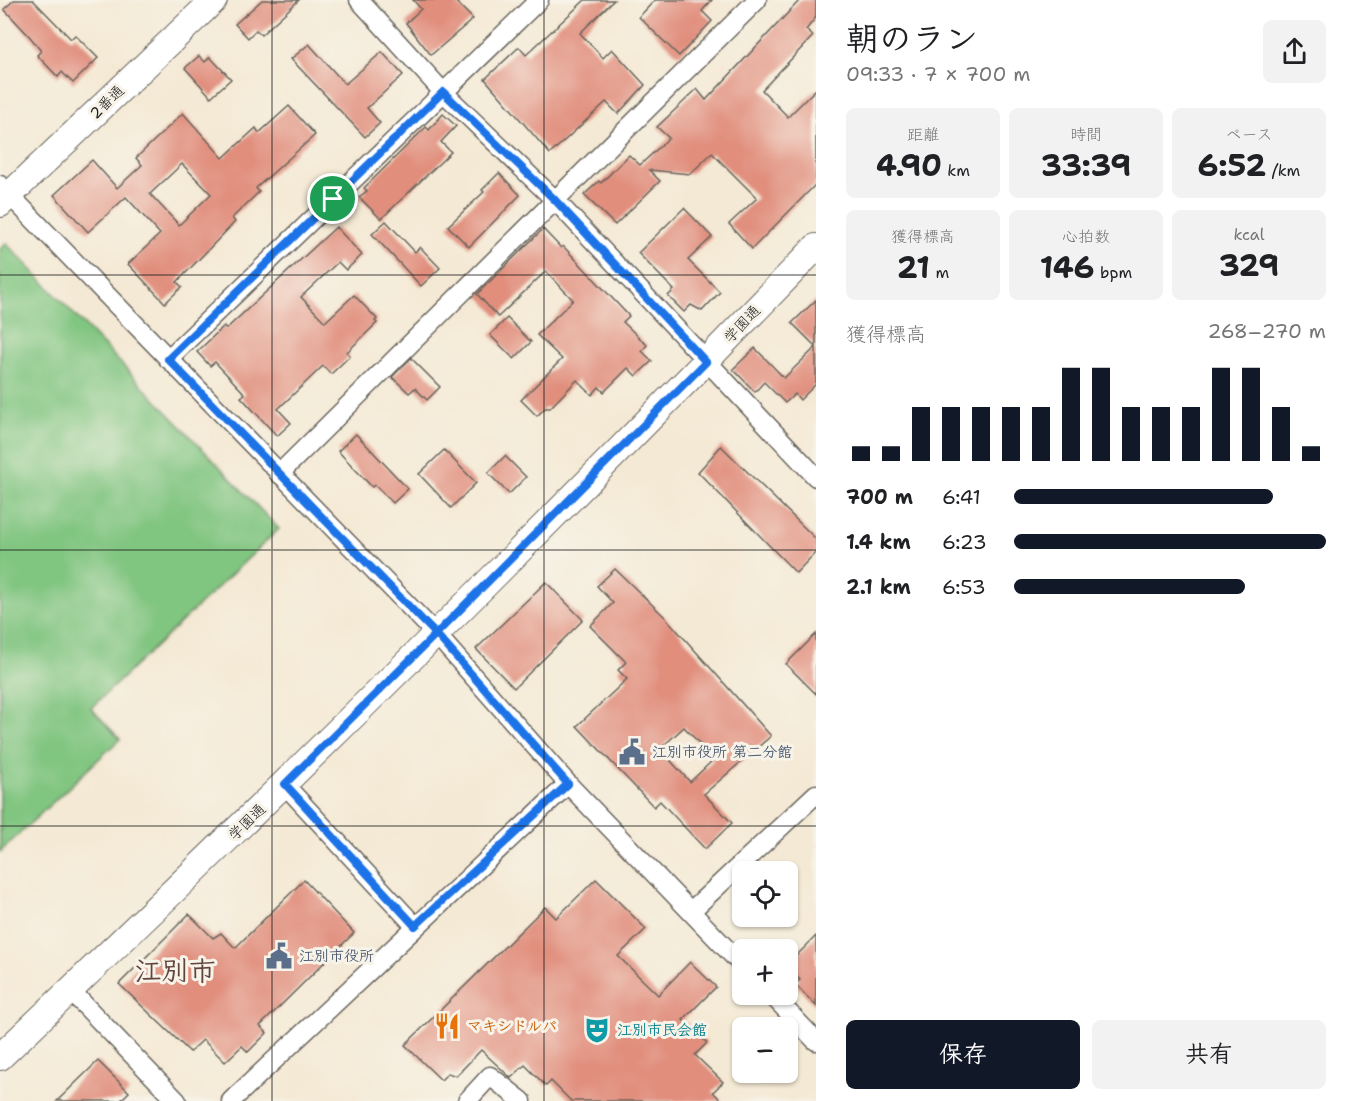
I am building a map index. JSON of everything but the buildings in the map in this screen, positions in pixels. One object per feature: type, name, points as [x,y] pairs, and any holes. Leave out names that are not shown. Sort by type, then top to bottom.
[{"type":"street","name":"2番通","points":[[3,195],[214,0]]},
{"type":"street","points":[[359,0],[443,92],[554,199],[816,477]]},
{"type":"street","points":[[168,359],[539,0]]},
{"type":"street","points":[[279,474],[757,0]]},
{"type":"street","points":[[3,195],[168,359],[436,634],[568,784],[732,955]]},
{"type":"street","name":"学園通","points":[[0,1057],[285,784],[706,362],[816,247]]},
{"type":"street","points":[[285,784],[415,926]]},
{"type":"street","points":[[231,1101],[568,784]]},
{"type":"street","points":[[690,911],[816,794]]},
{"type":"street","points":[[70,990],[177,1101]]},
{"type":"street","points":[[782,1005],[816,1041]]},
{"type":"street","points":[[467,1101],[490,1076],[522,1101]]},
{"type":"green space","points":[[6,243],[279,529],[91,708],[120,739],[0,852],[0,249]]},
{"type":"place","name":"江別市役所 第二分館","points":[[632,752]]},
{"type":"place","name":"江別市役所","points":[[279,956]]},
{"type":"place","name":"マキシドルパ","points":[[447,1026]]},
{"type":"place","name":"江別市民会館","points":[[597,1030]]},
{"type":"district","name":"江別市","points":[[175,971]]},
{"type":"route","points":[[333,199],[168,359],[436,634],[285,784],[415,926],[568,784],[436,634],[706,362],[554,199],[443,92],[333,199]]}]
